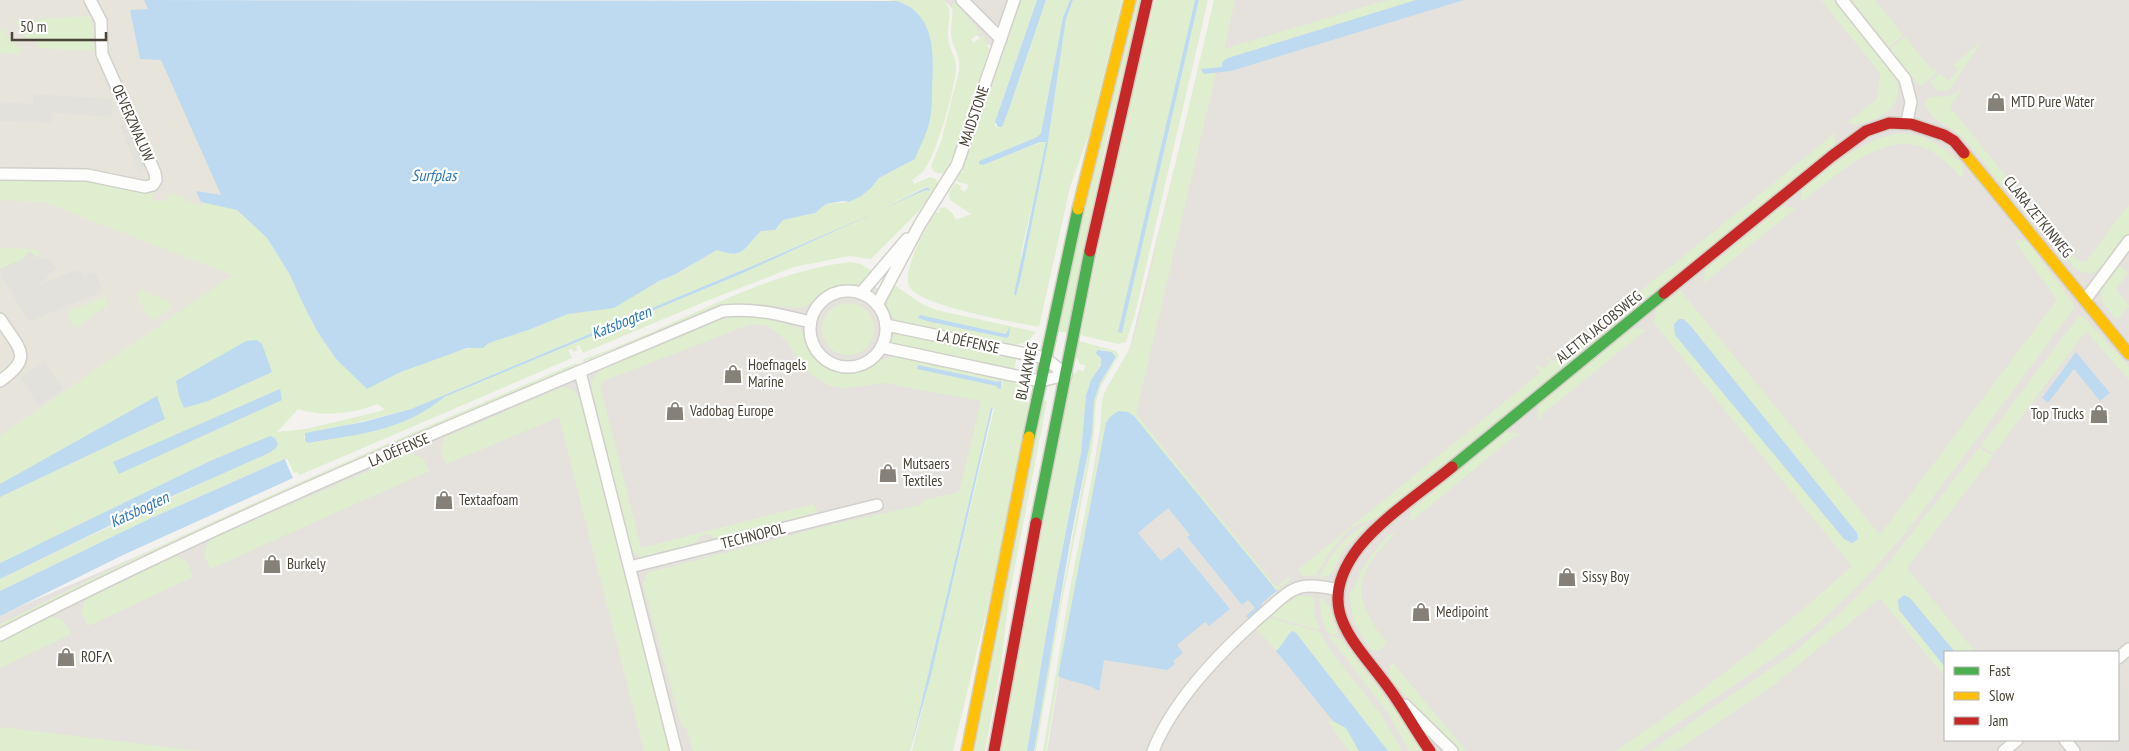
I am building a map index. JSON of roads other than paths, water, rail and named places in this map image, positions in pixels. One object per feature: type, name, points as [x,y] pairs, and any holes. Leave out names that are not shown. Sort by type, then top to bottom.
[{"type":"main road","name":"BLAAKWEG","points":[[967,751],[1040,381],[1091,151],[1130,0]]},
{"type":"main road","points":[[994,751],[1042,484],[1106,176],[1147,0]]},
{"type":"main road","name":"CLARA ZETKINWEG","points":[[1907,122],[1937,130],[1954,141],[2129,354]]},
{"type":"main road","name":"ALETTA JACOBSWEG","points":[[1339,590],[1342,571],[1350,557],[1378,527],[1832,156],[1865,132],[1876,127],[1907,122]]},
{"type":"main road","points":[[1339,590],[1339,604],[1347,633],[1389,689],[1430,751]]},
{"type":"street","name":"OEVERZWALUW","points":[[0,174],[87,174],[145,187],[153,185],[156,180],[156,172],[102,54],[101,21],[90,0]]},
{"type":"street","points":[[962,0],[1001,39]]},
{"type":"street","name":"MAIDSTONE","points":[[877,305],[920,224],[957,165],[1014,0]]},
{"type":"street","points":[[1842,0],[1905,79],[1911,102],[1907,122]]},
{"type":"street","name":"MAIDSTONE","points":[[861,293],[920,224]]},
{"type":"street","points":[[2085,300],[2129,241]]},
{"type":"street","points":[[848,290],[861,293],[877,305],[884,315],[886,325],[885,336],[881,347],[870,359],[856,366],[835,364],[818,352],[810,333],[810,322],[815,309],[823,299],[835,293],[848,290]]},
{"type":"street","name":"LA DÉFENSE","points":[[0,636],[70,599],[247,516],[723,311],[746,309],[766,311],[810,322]]},
{"type":"street","points":[[0,319],[20,351],[21,360],[18,369],[0,382]]},
{"type":"street","name":"LA DÉFENSE","points":[[886,325],[1045,358],[1066,375]]},
{"type":"street","name":"LA DÉFENSE","points":[[881,347],[1040,381],[1066,375]]},
{"type":"street","points":[[580,372],[676,751]]},
{"type":"street","name":"TECHNOPOL","points":[[630,567],[877,505]]},
{"type":"street","points":[[1153,751],[1160,733],[1172,714],[1197,682],[1232,643],[1259,617],[1292,590],[1302,586],[1339,590]]},
{"type":"street","points":[[2119,657],[2129,649]]},
{"type":"street","points":[[1389,689],[1452,751]]},
{"type":"street","points":[[2004,751],[2017,741]]},
{"type":"street","points":[[2065,741],[2074,751]]},
{"type":"water","name":"Surfplas","points":[[144,0],[896,1],[909,7],[919,15],[930,37],[933,62],[931,115],[928,129],[915,159],[879,178],[861,196],[849,202],[843,201],[826,204],[815,213],[783,220],[775,230],[761,231],[742,251],[733,254],[717,250],[614,308],[568,314],[489,343],[483,348],[467,348],[401,372],[367,389],[336,359],[317,331],[290,275],[267,238],[237,210],[201,202],[196,191],[221,195],[161,60],[140,59],[130,10],[148,9]]},
{"type":"water","points":[[1037,0],[1046,0],[1009,109],[1002,127],[998,127],[995,122]]},
{"type":"water","points":[[1070,0],[1073,0],[1066,19],[1047,148],[1016,296],[1014,294],[1046,142],[1040,142],[983,165],[979,164],[979,161],[1037,137],[1041,133],[1063,17]]},
{"type":"water","points":[[1195,0],[1199,0],[1122,333],[1118,332]]},
{"type":"water","points":[[1416,0],[1464,0],[1231,71],[1204,74],[1201,69],[1222,67],[1222,62],[1228,58]]},
{"type":"water","points":[[929,186],[927,188],[930,189],[929,191],[926,190],[881,210]]},
{"type":"water","name":"Katsbogten","points":[[880,210],[743,273],[444,397],[414,417],[397,424],[362,434],[308,443],[305,441],[305,433],[363,422],[411,409],[757,264]]},
{"type":"water","points":[[920,315],[1006,334],[1010,326],[1009,336],[1007,338],[927,321],[918,318]]},
{"type":"water","points":[[1679,319],[1683,319],[1689,324],[1857,533],[1858,539],[1852,543],[1844,539],[1675,335],[1674,324]]},
{"type":"water","points":[[257,340],[262,344],[272,372],[208,401],[184,408],[176,381],[246,341]]},
{"type":"water","points":[[1098,350],[1112,352],[1116,357],[1100,383],[1094,401],[1092,433],[1071,537],[1034,751],[1027,751],[1047,629],[1081,453],[1086,395],[1091,380],[1101,365],[1101,358],[1095,353]]},
{"type":"water","points":[[2076,352],[2110,393],[2100,401],[2074,369],[2048,403],[2042,398]]},
{"type":"water","points":[[918,365],[998,382],[1001,380],[1001,389],[997,388],[997,386],[917,369]]},
{"type":"water","points":[[280,389],[282,400],[119,474],[113,462]]},
{"type":"water","points":[[157,396],[165,419],[0,497],[0,484]]},
{"type":"water","points":[[993,407],[931,675],[910,751],[991,408]]},
{"type":"water","points":[[1118,411],[1128,412],[1134,416],[1276,590],[1278,590],[1261,604],[1263,607],[1249,619],[1246,616],[1255,608],[1248,600],[1242,605],[1187,537],[1190,535],[1168,508],[1138,533],[1161,561],[1179,547],[1230,609],[1209,626],[1205,622],[1177,645],[1183,653],[1173,661],[1175,664],[1167,670],[1104,660],[1099,691],[1058,676],[1106,423]]},
{"type":"water","name":"Katsbogten","points":[[270,436],[275,438],[278,444],[269,453],[150,506],[0,579],[0,563],[210,461]]},
{"type":"water","points":[[287,458],[285,460],[293,478],[123,555],[0,616],[0,591],[149,519]]},
{"type":"water","points":[[1904,595],[1910,598],[1954,651],[1944,651],[1944,666],[1899,610],[1898,600]]},
{"type":"water","points":[[1292,631],[1296,633],[1388,751],[1359,751],[1346,728],[1333,721],[1276,651]]},
{"type":"place","name":"MTD Pure Water","points":[[1996,102]]},
{"type":"place","name":"Hoefnagels Marine","points":[[733,374]]},
{"type":"place","name":"Vadobag Europe","points":[[675,411]]},
{"type":"place","name":"Top Trucks","points":[[2099,414]]},
{"type":"place","name":"Mutsaers Textiles","points":[[888,473]]},
{"type":"place","name":"Textaafoam","points":[[444,500]]},
{"type":"place","name":"Burkely","points":[[272,564]]},
{"type":"place","name":"Sissy Boy","points":[[1567,577]]},
{"type":"place","name":"Medipoint","points":[[1421,612]]},
{"type":"place","name":"ROFΛ","points":[[66,657]]}]
